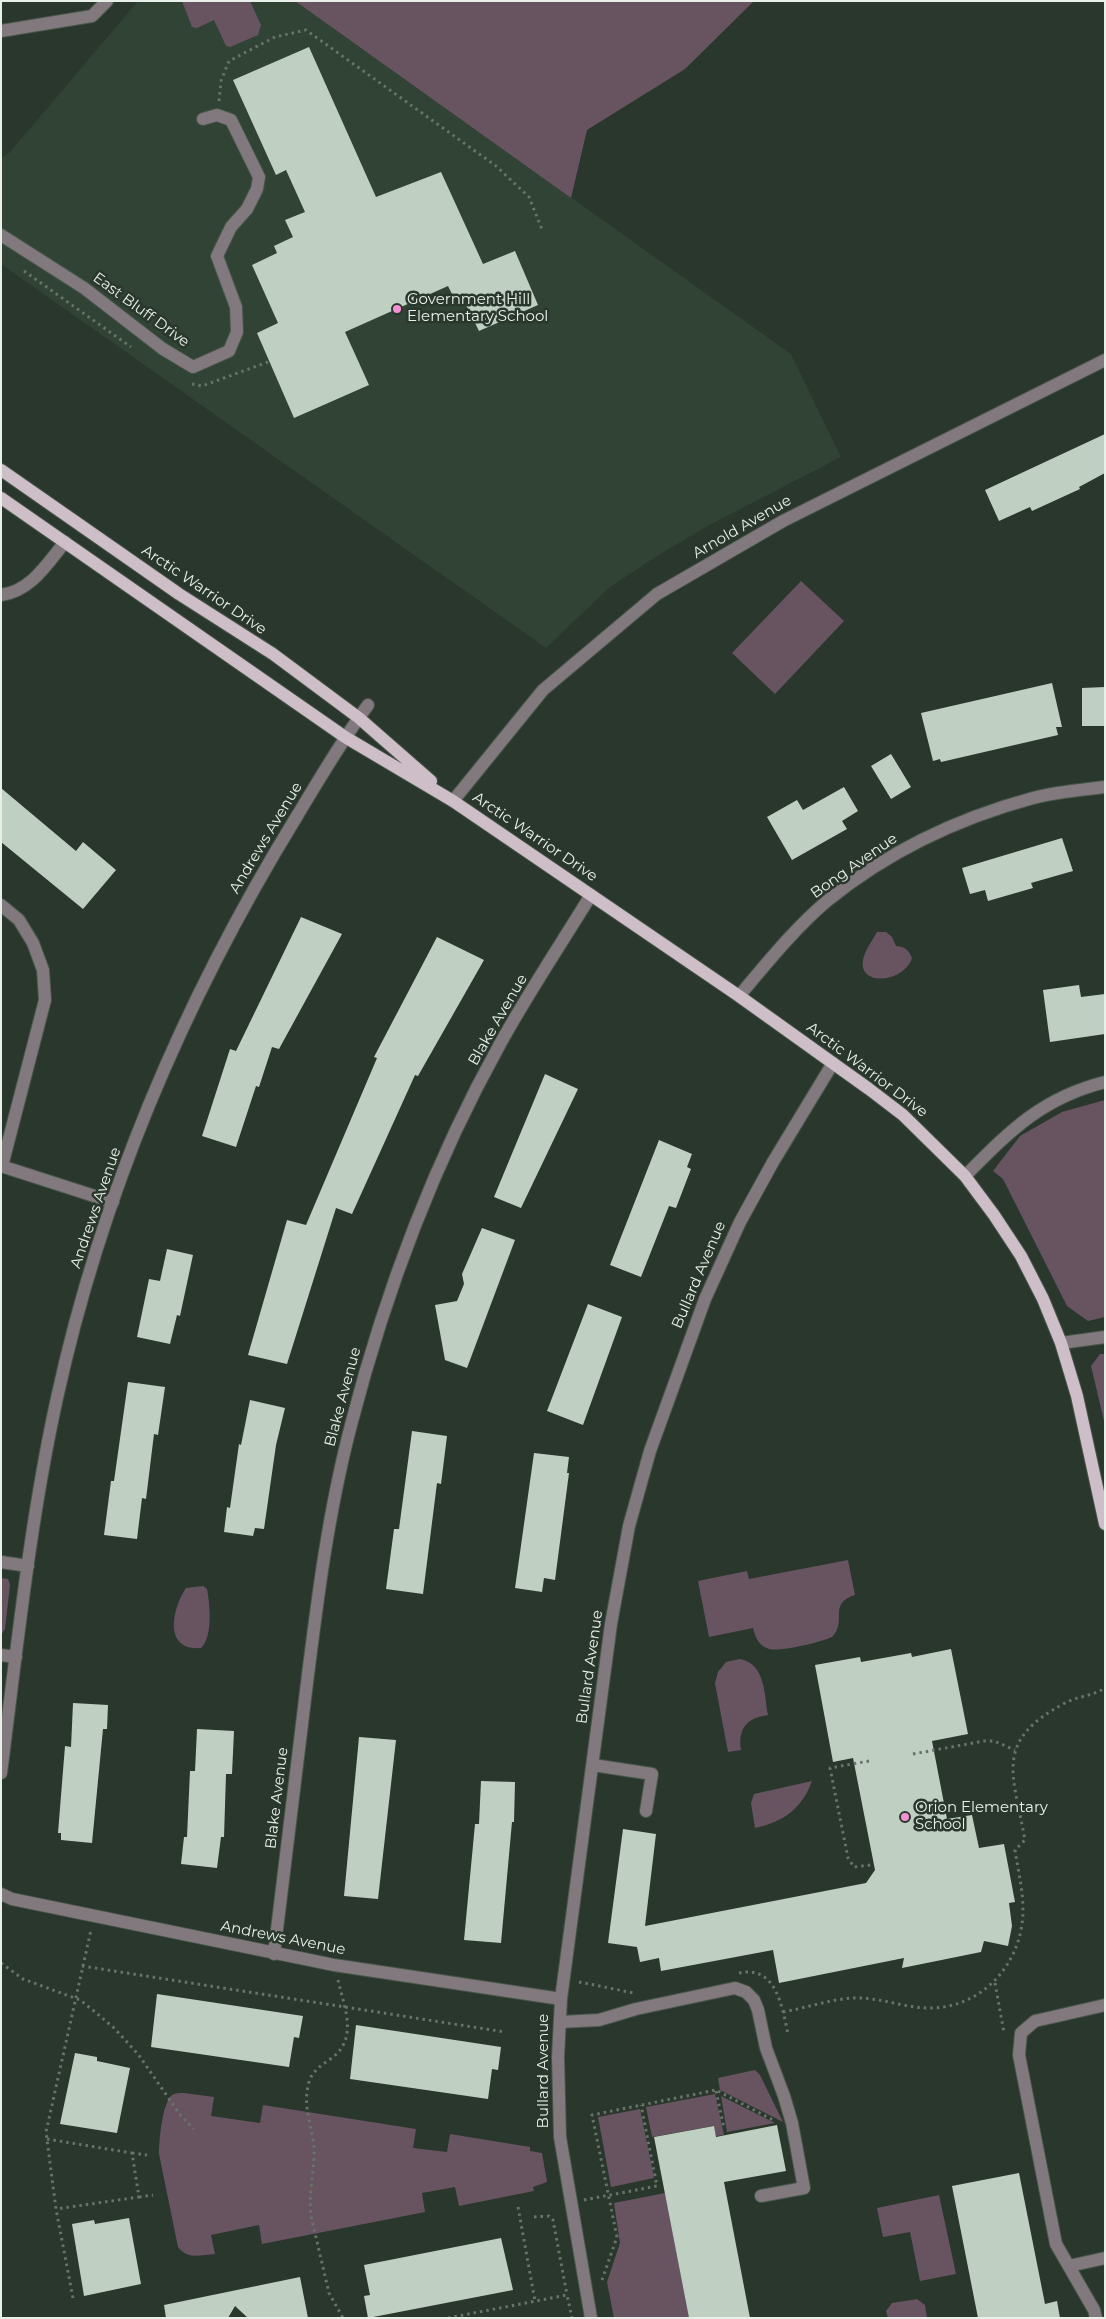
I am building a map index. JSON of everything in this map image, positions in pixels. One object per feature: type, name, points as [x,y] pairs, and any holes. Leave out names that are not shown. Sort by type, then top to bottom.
[{"type":"main road","name":"Arctic Warrior Drive","points":[[1,470],[179,594],[273,654],[359,718],[453,801]]},
{"type":"main road","name":"Arctic Warrior Drive","points":[[1,498],[345,737],[453,801],[739,996],[903,1115],[964,1176],[994,1215],[1021,1256],[1043,1299],[1061,1343],[1077,1396],[1105,1524]]},
{"type":"street","points":[[1,31],[92,16],[107,1]]},
{"type":"street","points":[[203,119],[217,115]]},
{"type":"street","name":"East Bluff Drive","points":[[1,235],[84,288],[163,349],[193,367],[229,351],[237,332],[236,306],[217,256],[231,227],[247,209],[257,189],[259,177],[240,134],[231,120],[217,115]]},
{"type":"street","name":"Arnold Avenue","points":[[453,801],[543,690],[657,594],[783,521],[1105,360]]},
{"type":"street","points":[[1,595],[11,594],[26,587],[41,572],[64,542]]},
{"type":"street","name":"Andrews Avenue","points":[[1,1773],[28,1566],[40,1488],[58,1395],[92,1267],[113,1202],[166,1067],[203,985],[267,864],[345,737],[368,705]]},
{"type":"street","name":"Bong Avenue","points":[[739,996],[784,943],[827,901],[893,855],[958,822],[1035,797],[1105,787]]},
{"type":"street","name":"Blake Avenue","points":[[274,1954],[321,1572],[350,1427],[369,1361],[390,1295],[417,1223],[451,1142],[500,1044],[591,895]]},
{"type":"street","points":[[1,905],[18,920],[34,943],[43,970],[45,1000],[1,1166],[113,1202]]},
{"type":"street","name":"Bullard Avenue","points":[[591,2318],[560,2137],[558,2057],[561,1999],[592,1765],[611,1624],[629,1526],[650,1451],[705,1299],[740,1222],[773,1162],[833,1063]]},
{"type":"street","points":[[964,1176],[1026,1118],[1051,1102],[1081,1088],[1105,1082]]},
{"type":"street","points":[[1061,1343],[1105,1337]]},
{"type":"street","points":[[1,1562],[28,1566]]},
{"type":"street","points":[[1,1655],[16,1657]]},
{"type":"street","points":[[592,1765],[652,1774],[646,1811]]},
{"type":"street","name":"Andrews Avenue","points":[[1,1894],[12,1899],[274,1954],[334,1965],[561,1999]]},
{"type":"street","points":[[560,2022],[599,2020],[636,2009],[735,1988],[746,1992],[754,2000],[758,2010],[766,2048],[792,2123],[804,2188],[760,2196]]},
{"type":"street","points":[[1096,2318],[1094,2310],[1056,2244],[1020,2055],[1021,2033],[1035,2021],[1105,2006]]},
{"type":"street","points":[[1069,2266],[1105,2258]]},
{"type":"path","points":[[217,115],[221,81],[229,61],[275,37],[306,30],[496,166],[529,197],[543,232]]},
{"type":"path","points":[[783,2012],[855,1998],[924,2008],[949,2007],[984,1992],[997,1980],[1014,1953],[1020,1934],[1023,1911],[1015,1850],[1026,1840],[1013,1769],[1015,1750],[1025,1732],[1035,1723],[1066,1703],[1105,1688]]},
{"type":"path","points":[[913,1754],[984,1741],[994,1741],[1015,1750]]},
{"type":"path","points":[[869,1761],[830,1768],[848,1858],[854,1867],[871,1865]]},
{"type":"path","points":[[73,2298],[56,2209],[46,2132],[94,1917]]},
{"type":"path","points":[[1,1963],[23,1980],[75,1999],[94,2011],[138,2054],[181,2116],[194,2129]]},
{"type":"path","points":[[334,1965],[348,2033],[344,2045],[336,2056],[310,2076],[307,2114],[314,2145],[310,2190],[311,2216],[329,2293],[343,2318]]},
{"type":"path","points":[[82,1966],[505,2032]]},
{"type":"path","points":[[716,2090],[724,2128]]},
{"type":"path","points":[[602,2284],[602,2276],[617,2237],[592,2115],[716,2090],[782,2124],[792,2123]]},
{"type":"path","points":[[572,2202],[657,2186],[641,2105]]},
{"type":"path","points":[[47,2139],[147,2155]]},
{"type":"path","points":[[132,2153],[139,2196]]},
{"type":"path","points":[[56,2209],[153,2194]]},
{"type":"path","points":[[518,2207],[535,2301]]},
{"type":"path","points":[[534,2217],[549,2216],[553,2220],[572,2318]]},
{"type":"path","points":[[448,2318],[567,2295]]},
{"type":"shaded area","name":"Government Hill Elementary School","points":[[138,1],[295,1],[791,354],[841,457],[704,528],[657,556],[610,587],[546,648],[1,264],[1,158],[10,152]]},
{"type":"shaded area","points":[[182,1],[250,1],[261,25],[258,35],[230,47],[226,46],[214,20],[197,28],[192,27]]},
{"type":"shaded area","points":[[295,1],[754,1],[685,69],[587,130],[571,198]]},
{"type":"shaded area","points":[[801,581],[844,621],[775,694],[732,653]]},
{"type":"shaded area","points":[[877,932],[886,932],[892,937],[896,946],[906,949],[912,958],[900,973],[892,977],[874,978],[867,975],[863,969],[864,956]]},
{"type":"shaded area","points":[[1105,1100],[1105,1317],[1088,1321],[1067,1306],[1003,1179],[993,1171],[1020,1136],[1062,1112]]},
{"type":"shaded area","points":[[1100,1354],[1105,1354],[1105,1425],[1091,1366]]},
{"type":"shaded area","points":[[848,1560],[855,1595],[842,1603],[838,1625],[832,1637],[801,1646],[774,1650],[766,1648],[760,1643],[756,1638],[753,1628],[709,1637],[698,1581],[747,1571],[749,1579]]},
{"type":"shaded area","points":[[1,1578],[8,1579],[10,1585],[5,1629],[1,1635]]},
{"type":"shaded area","points":[[203,1586],[207,1589],[209,1603],[209,1629],[205,1643],[201,1648],[189,1647],[181,1643],[176,1636],[174,1627],[177,1607],[186,1588]]},
{"type":"shaded area","points":[[740,1659],[749,1662],[759,1674],[768,1715],[749,1722],[742,1730],[741,1750],[728,1752],[715,1683],[718,1672],[726,1662]]},
{"type":"shaded area","points":[[812,1781],[803,1799],[790,1813],[774,1822],[755,1828],[751,1803],[754,1794]]},
{"type":"shaded area","points":[[755,2070],[760,2075],[783,2122],[720,2090],[718,2078]]},
{"type":"shaded area","points":[[184,2093],[214,2097],[211,2116],[260,2123],[263,2105],[416,2129],[413,2148],[447,2152],[450,2134],[530,2147],[530,2151],[542,2153],[547,2182],[533,2187],[534,2191],[459,2206],[455,2187],[422,2193],[425,2212],[262,2244],[259,2225],[211,2235],[215,2254],[190,2255],[178,2247],[159,2154],[162,2123],[166,2106],[172,2095]]},
{"type":"shaded area","points":[[715,2094],[724,2135],[716,2136],[713,2126],[652,2137],[646,2107]]},
{"type":"shaded area","points":[[721,2096],[775,2123],[727,2132]]},
{"type":"shaded area","points":[[640,2109],[654,2178],[611,2187],[598,2117]]},
{"type":"shaded area","points":[[665,2193],[689,2318],[614,2318],[607,2282],[620,2243],[614,2203]]},
{"type":"shaded area","points":[[939,2195],[956,2274],[920,2281],[910,2232],[883,2237],[877,2208]]},
{"type":"shaded area","points":[[917,2299],[925,2305],[927,2318],[888,2318],[886,2311],[892,2303]]},
{"type":"building","points":[[309,47],[376,197],[441,172],[483,264],[515,251],[538,305],[479,331],[462,297],[455,300],[448,286],[345,332],[369,385],[294,418],[257,333],[278,323],[252,265],[277,253],[274,246],[293,237],[285,220],[305,212],[286,170],[276,175],[233,80]]},
{"type":"building","points":[[1105,434],[1105,473],[1079,487],[1080,489],[1032,511],[1030,507],[999,521],[985,490]]},
{"type":"building","points":[[1052,683],[1062,727],[1056,727],[1058,735],[941,762],[940,759],[933,761],[921,713]]},
{"type":"building","points":[[1105,687],[1105,726],[1082,726],[1082,688]]},
{"type":"building","points":[[891,754],[911,787],[891,799],[871,766]]},
{"type":"building","points":[[844,787],[858,811],[842,821],[847,829],[792,860],[767,817],[797,800],[803,810]]},
{"type":"building","points":[[1,788],[76,851],[83,842],[116,870],[83,909],[1,842]]},
{"type":"building","points":[[1062,838],[1073,871],[1031,883],[1033,888],[988,901],[985,890],[970,894],[962,868]]},
{"type":"building","points":[[301,917],[342,934],[279,1049],[272,1047],[259,1087],[256,1086],[236,1147],[202,1136],[230,1049],[236,1051]]},
{"type":"building","points":[[437,937],[484,960],[418,1076],[415,1075],[352,1214],[336,1208],[287,1364],[248,1355],[287,1220],[306,1225],[377,1058],[374,1057]]},
{"type":"building","points":[[1079,985],[1081,997],[1105,994],[1105,1034],[1050,1042],[1043,990]]},
{"type":"building","points":[[545,1074],[578,1089],[521,1208],[494,1197]]},
{"type":"building","points":[[659,1140],[692,1154],[687,1167],[691,1169],[676,1208],[669,1206],[641,1277],[610,1265]]},
{"type":"building","points":[[482,1228],[515,1240],[467,1368],[445,1360],[435,1305],[457,1301],[464,1284],[462,1274]]},
{"type":"building","points":[[167,1249],[193,1255],[180,1316],[177,1315],[170,1344],[137,1337],[149,1279],[160,1281]]},
{"type":"building","points":[[588,1304],[622,1317],[583,1425],[547,1411]]},
{"type":"building","points":[[128,1382],[165,1387],[158,1435],[154,1434],[146,1499],[142,1498],[137,1539],[104,1535],[111,1481],[114,1481]]},
{"type":"building","points":[[250,1400],[285,1408],[276,1445],[264,1529],[255,1528],[253,1536],[224,1532],[227,1507],[230,1508],[239,1444],[241,1445]]},
{"type":"building","points":[[412,1431],[447,1436],[441,1484],[437,1483],[423,1594],[386,1589],[394,1529],[399,1529]]},
{"type":"building","points":[[534,1453],[569,1457],[567,1473],[569,1473],[555,1580],[544,1578],[542,1592],[515,1588]]},
{"type":"building","name":"Orion Elementary School","points":[[951,1649],[968,1734],[932,1741],[947,1819],[972,1815],[979,1848],[1004,1844],[1015,1902],[1009,1903],[1012,1926],[1008,1946],[984,1941],[981,1952],[902,1968],[904,1958],[779,1983],[773,1950],[661,1971],[659,1958],[640,1962],[637,1947],[608,1943],[623,1829],[656,1834],[645,1926],[866,1883],[875,1870],[853,1758],[833,1762],[815,1665],[860,1657],[861,1662],[911,1653],[912,1657]]},
{"type":"building","points":[[73,1703],[108,1705],[107,1729],[103,1729],[92,1843],[61,1840],[61,1833],[58,1833],[65,1746],[71,1747]]},
{"type":"building","points":[[197,1729],[234,1731],[232,1774],[226,1774],[224,1837],[221,1837],[217,1868],[181,1864],[184,1837],[187,1837],[190,1771],[195,1771]]},
{"type":"building","points":[[359,1737],[396,1740],[378,1899],[344,1896]]},
{"type":"building","points":[[481,1781],[515,1782],[514,1822],[512,1822],[501,1943],[464,1940],[475,1824],[479,1824]]},
{"type":"building","points":[[157,1994],[303,2016],[299,2038],[294,2037],[289,2067],[151,2047]]},
{"type":"building","points":[[356,2025],[501,2047],[498,2070],[492,2069],[488,2099],[350,2079]]},
{"type":"building","points":[[75,2053],[97,2057],[97,2061],[130,2068],[117,2133],[60,2124]]},
{"type":"building","points":[[777,2125],[786,2171],[724,2182],[750,2318],[689,2318],[654,2137],[714,2126],[716,2137]]},
{"type":"building","points":[[1019,2173],[1045,2304],[1057,2301],[1060,2318],[978,2318],[952,2186]]},
{"type":"building","points":[[129,2218],[141,2284],[84,2296],[72,2224],[94,2220],[95,2224]]},
{"type":"building","points":[[501,2238],[513,2290],[368,2318],[364,2296],[370,2295],[364,2265]]},
{"type":"building","points":[[300,2277],[308,2318],[248,2318],[235,2306],[228,2318],[166,2318],[164,2305]]},
{"type":"place","name":"Government Hill Elementary School","points":[[397,309]]},
{"type":"place","name":"Orion Elementary School","points":[[905,1817]]}]
